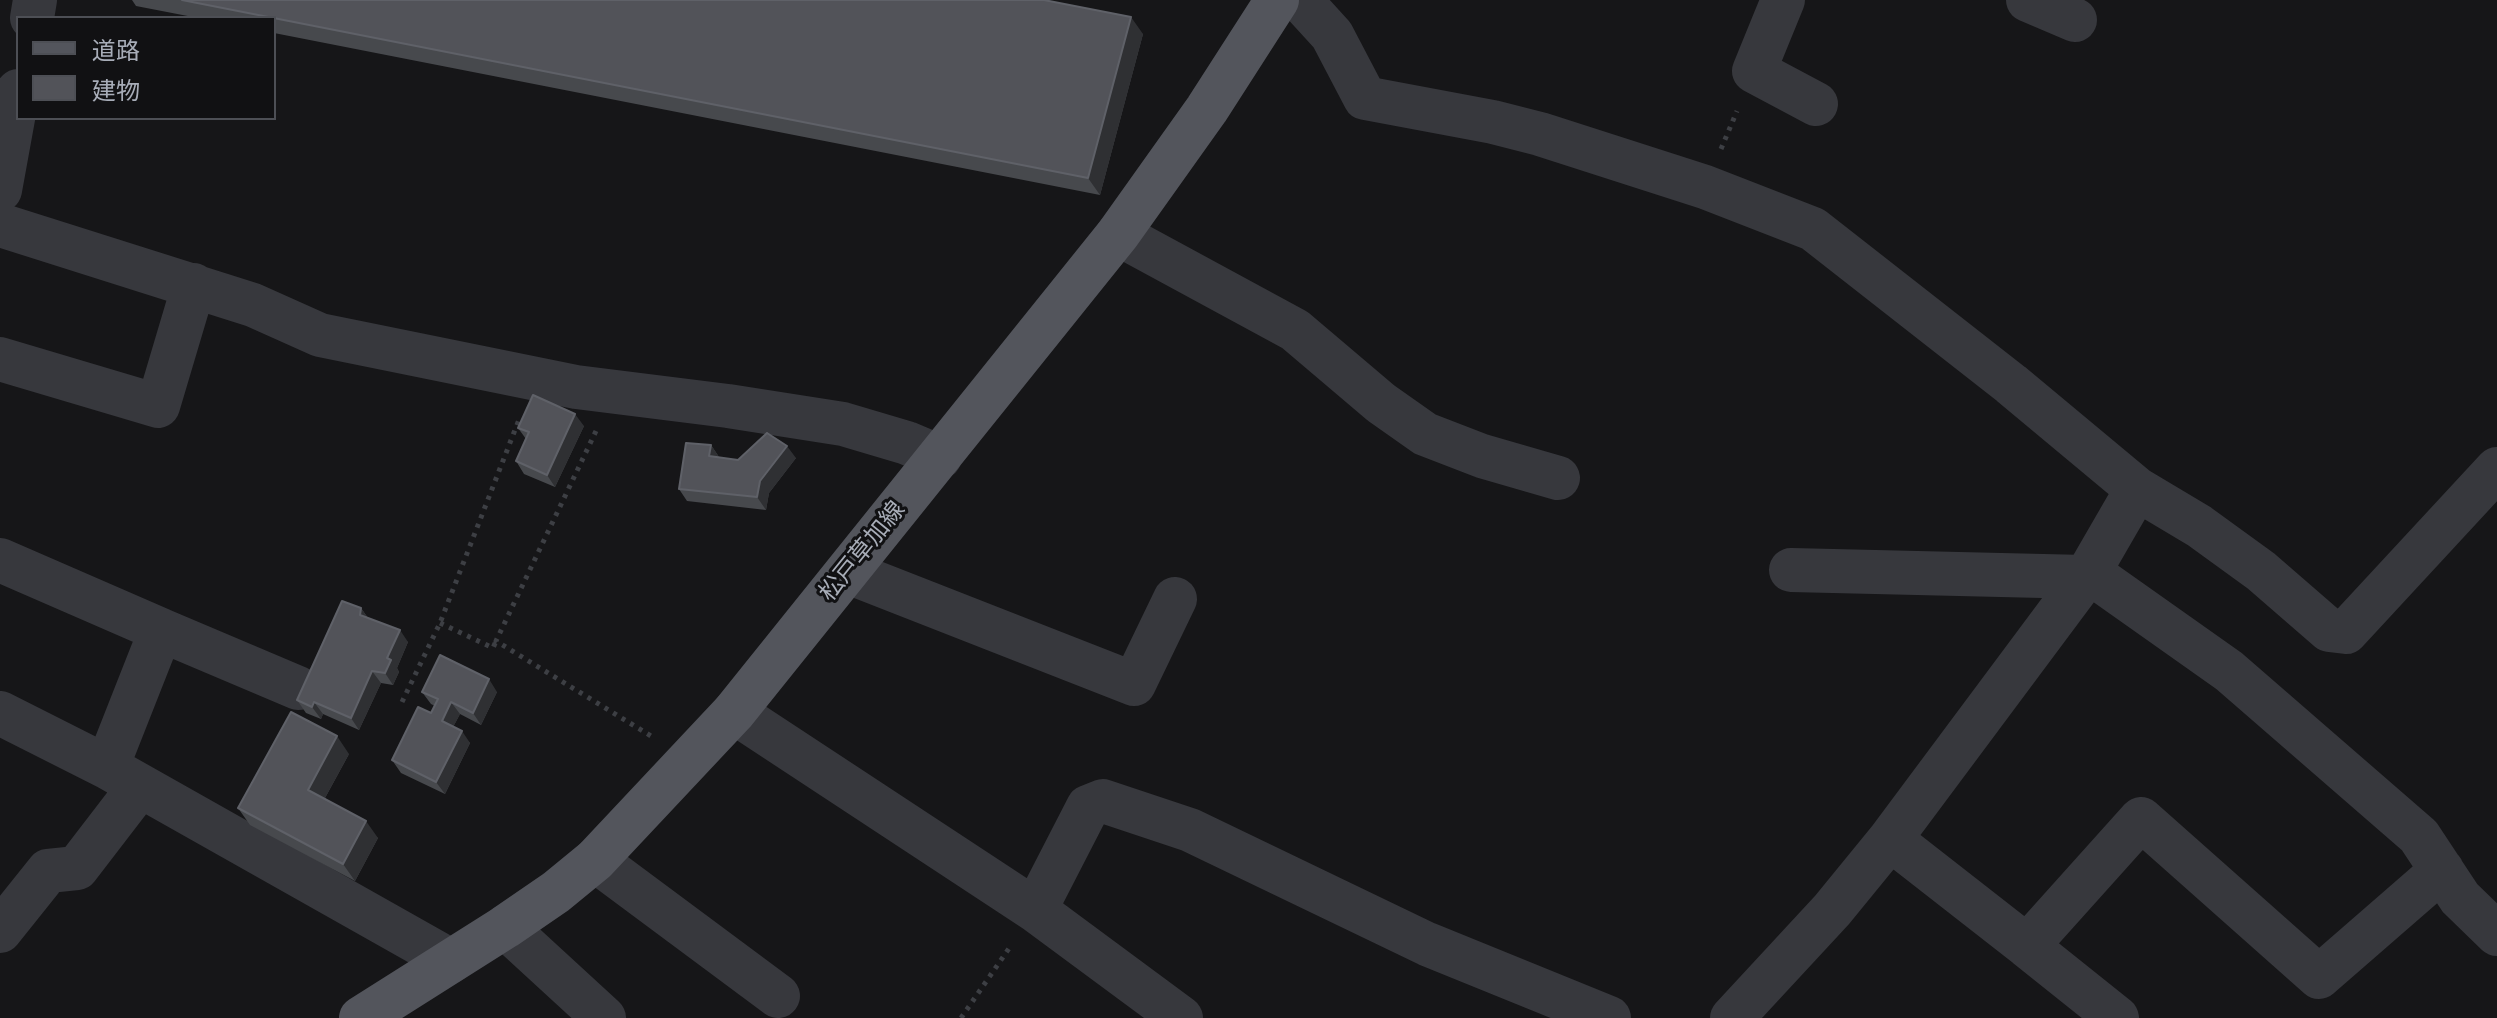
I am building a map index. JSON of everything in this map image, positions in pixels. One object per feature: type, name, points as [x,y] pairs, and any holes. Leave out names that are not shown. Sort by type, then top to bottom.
[{"type":"main road","name":"松戸草加線","points":[[361,1018],[556,892],[595,860],[734,712],[1118,234],[1207,109],[1277,0]]},
{"type":"street","points":[[1300,0],[1332,35],[1365,98],[1540,134],[1705,187],[1813,229],[2011,384],[2137,489],[2199,526],[2261,571],[2329,630],[2346,632],[2497,469]]},
{"type":"street","points":[[1783,0],[1754,71],[1816,104]]},
{"type":"street","points":[[2028,0],[2075,20]]},
{"type":"street","points":[[0,190],[16,102]]},
{"type":"street","points":[[0,225],[253,305],[320,335],[535,379],[843,424],[907,443],[940,457]]},
{"type":"street","points":[[1118,234],[1295,330],[1381,403],[1425,434],[1482,456],[1558,478]]},
{"type":"street","points":[[0,359],[158,406],[194,285]]},
{"type":"street","points":[[1732,1018],[1832,910],[1890,839],[2087,575],[2137,489]]},
{"type":"street","points":[[0,560],[298,688]]},
{"type":"street","points":[[1791,570],[2087,575],[2229,671],[2419,836],[2460,898],[2497,934]]},
{"type":"street","points":[[848,572],[1134,684],[1175,599]]},
{"type":"street","points":[[0,931],[48,871],[77,868],[124,776],[161,630]]},
{"type":"street","points":[[734,712],[1035,910],[1181,1018]]},
{"type":"street","points":[[0,713],[124,776],[451,961]]},
{"type":"street","points":[[1035,910],[1088,807],[1103,801],[1190,830],[1427,944],[1609,1018]]},
{"type":"street","points":[[2027,946],[2141,819],[2319,977],[2442,870]]},
{"type":"street","points":[[1890,839],[2027,946],[2136,1014]]},
{"type":"street","points":[[595,860],[778,996]]},
{"type":"street","points":[[505,927],[604,1018]]},
{"type":"path","points":[[1705,187],[1754,71]]},
{"type":"path","points":[[402,702],[440,623],[535,379]]},
{"type":"path","points":[[440,623],[493,648],[615,392]]},
{"type":"path","points":[[496,641],[689,760]]},
{"type":"path","points":[[961,1018],[1035,910]]},
{"type":"building","points":[[182,0],[1044,0],[1131,17],[1088,178],[276,18],[276,16]]},
{"type":"building","points":[[533,395],[575,414],[547,475],[516,461],[529,432],[518,428]]},
{"type":"building","points":[[767,433],[787,446],[760,481],[757,497],[679,489],[686,443],[711,445],[709,456],[738,460]]},
{"type":"building","points":[[342,601],[361,608],[360,615],[400,630],[387,658],[391,660],[385,673],[372,671],[351,718],[314,702],[312,707],[297,700]]},
{"type":"building","points":[[440,655],[489,679],[473,713],[451,702],[442,721],[462,731],[436,782],[392,760],[418,707],[431,713],[438,699],[422,692]]},
{"type":"building","points":[[291,712],[337,736],[308,790],[366,821],[343,864],[238,808]]}]
